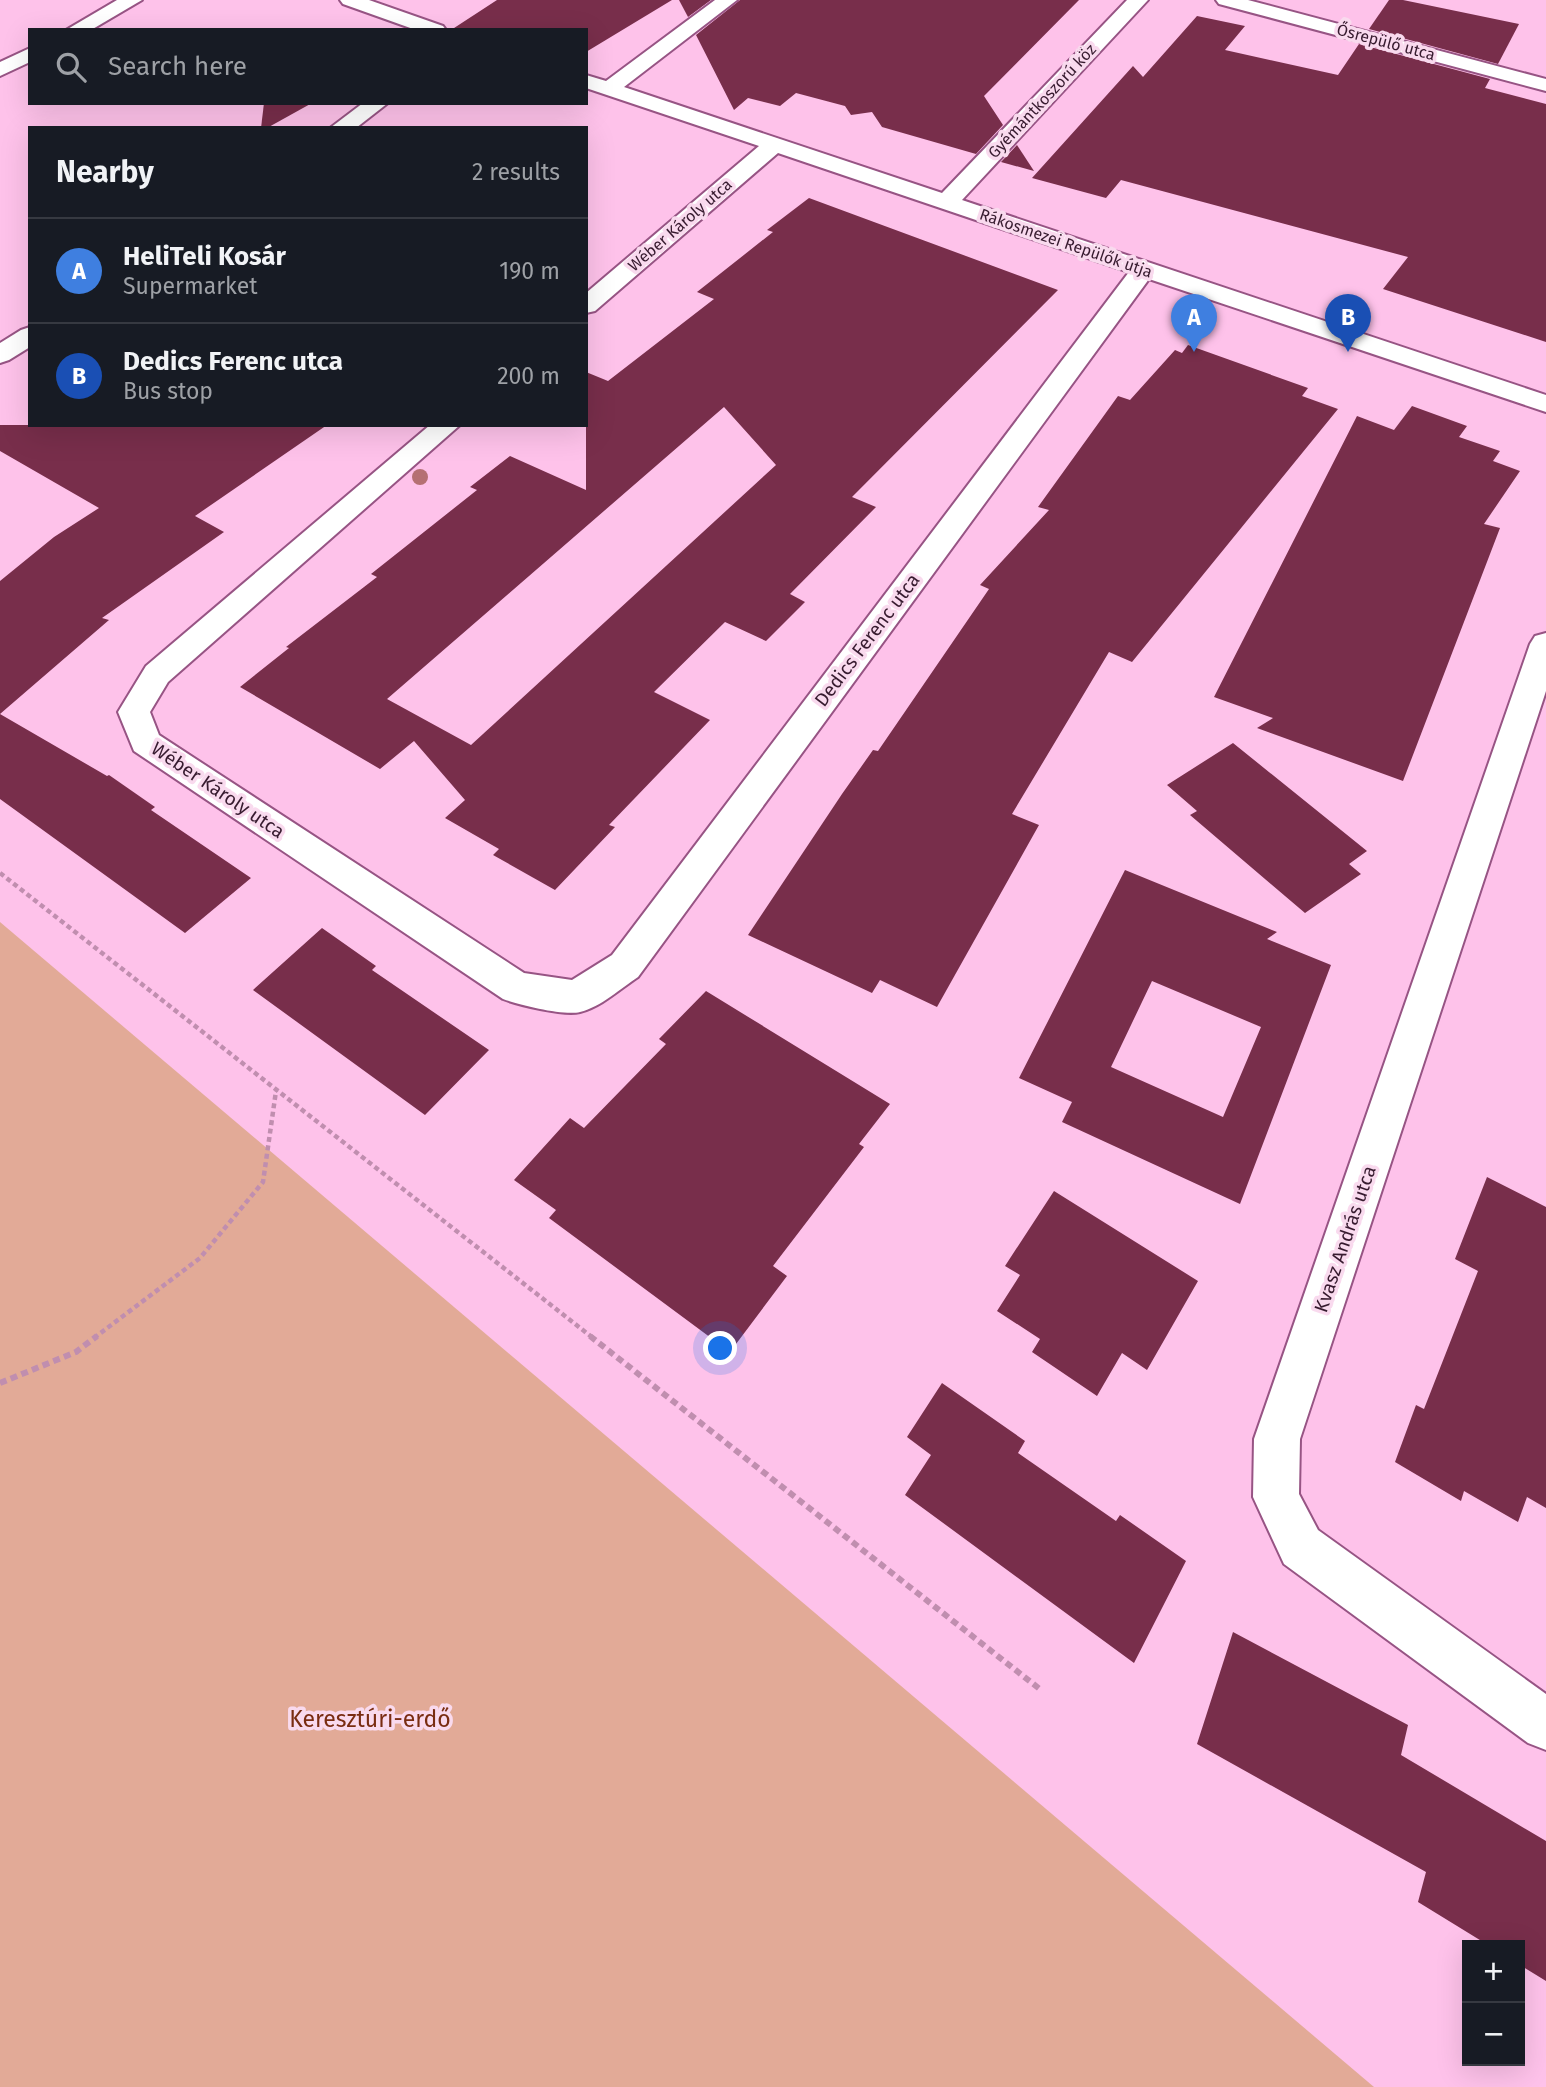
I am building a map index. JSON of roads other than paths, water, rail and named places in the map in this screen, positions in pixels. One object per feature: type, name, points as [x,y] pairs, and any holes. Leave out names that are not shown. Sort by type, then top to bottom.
[{"type":"street","points":[[80,28],[132,0]]},
{"type":"street","points":[[350,0],[430,28]]},
{"type":"street","points":[[598,85],[727,0]]},
{"type":"street","name":"Gyémántkoszorú köz","points":[[946,203],[1138,0]]},
{"type":"street","name":"Ősrepülő utca","points":[[1226,0],[1325,16],[1546,85]]},
{"type":"street","points":[[0,70],[28,55]]},
{"type":"street","name":"Rákosmezei Repülők útja","points":[[598,85],[1546,404]]},
{"type":"street","points":[[344,126],[375,105]]},
{"type":"street","name":"Wéber Károly utca","points":[[588,304],[774,145]]},
{"type":"street","name":"Dedics Ferenc utca","points":[[577,997],[625,965],[1144,269]]},
{"type":"street","points":[[0,355],[28,336]]},
{"type":"street","name":"Wéber Károly utca","points":[[445,427],[157,674],[134,712],[146,742],[516,988],[577,997]]},
{"type":"street","name":"Kvasz András utca","points":[[1546,644],[1277,1439],[1276,1497],[1301,1547],[1546,1725]]},
{"type":"place","name":"HeliTeli Kosár","points":[[1194,352]]},
{"type":"place","name":"Dedics Ferenc utca","points":[[1348,352]]},
{"type":"park label","name":"Keresztúri-erdő","points":[[370,1719]]}]
